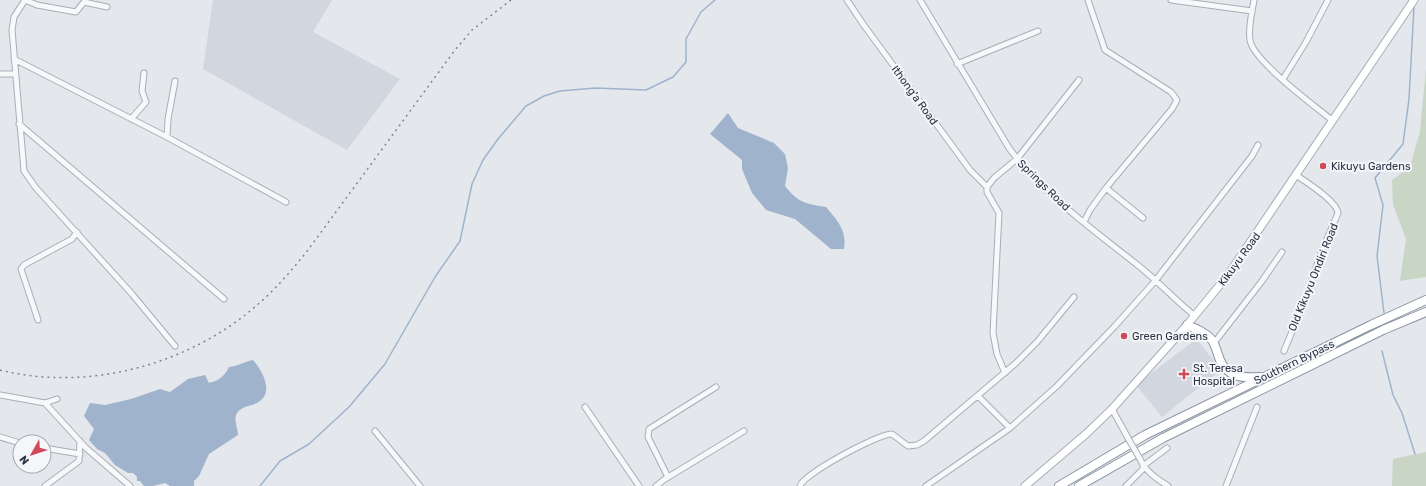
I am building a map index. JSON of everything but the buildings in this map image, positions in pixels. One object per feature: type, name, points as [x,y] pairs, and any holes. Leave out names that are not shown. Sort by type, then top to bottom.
[{"type":"highway","name":"Southern Bypass","points":[[1060,486],[1145,435],[1265,376],[1426,300]]},
{"type":"highway","name":"Southern Bypass","points":[[1079,486],[1163,438],[1383,330],[1426,312]]},
{"type":"highway","points":[[1188,325],[1201,330],[1214,343],[1224,368],[1229,372],[1243,378],[1265,376]]},
{"type":"main road","name":"Kikuyu Road","points":[[1025,486],[1086,434],[1112,409],[1188,325],[1235,265],[1414,0]]},
{"type":"street","points":[[108,7],[85,2],[76,12],[37,5],[25,0],[14,17],[12,23],[22,165],[26,175],[175,346]]},
{"type":"street","name":"Ithong'a Road","points":[[847,0],[970,170],[987,187]]},
{"type":"street","name":"Springs Road","points":[[920,0],[957,64],[1017,159],[1036,180],[1195,316]]},
{"type":"street","points":[[1084,222],[1090,210],[1106,188],[1172,109],[1177,100],[1176,96],[1171,92],[1105,50],[1088,0]]},
{"type":"street","points":[[1171,0],[1252,11]]},
{"type":"street","points":[[1254,0],[1250,38],[1251,45],[1267,64],[1283,79],[1333,121]]},
{"type":"street","points":[[1283,79],[1306,42],[1328,0]]},
{"type":"street","points":[[957,64],[1038,32]]},
{"type":"street","points":[[14,59],[167,137],[286,202]]},
{"type":"street","points":[[131,119],[146,100],[142,91],[144,73]]},
{"type":"street","points":[[0,74],[15,74]]},
{"type":"street","points":[[1005,373],[997,354],[993,333],[999,214],[987,192],[987,187],[994,178],[1017,159],[1079,80]]},
{"type":"street","points":[[167,137],[168,119],[174,81]]},
{"type":"street","points":[[19,124],[224,299]]},
{"type":"street","points":[[926,486],[1010,428],[1057,386],[1115,326],[1155,281],[1190,238],[1252,156],[1258,145]]},
{"type":"street","name":"Old Kikuyu Ondiri Road","points":[[1284,351],[1305,300],[1321,253],[1338,213],[1338,208],[1330,200],[1296,175]]},
{"type":"street","points":[[1106,188],[1143,218]]},
{"type":"street","points":[[38,320],[21,269],[24,265],[72,239],[77,232]]},
{"type":"street","points":[[1214,343],[1262,281],[1282,252]]},
{"type":"street","points":[[800,486],[805,479],[832,460],[889,434],[908,446],[917,445],[1005,373],[1037,342],[1074,297]]},
{"type":"street","points":[[668,477],[648,436],[649,428],[716,388]]},
{"type":"street","points":[[0,395],[45,403],[57,399]]},
{"type":"street","points":[[978,396],[1010,428]]},
{"type":"street","points":[[45,403],[80,441],[130,486]]},
{"type":"street","points":[[585,407],[639,486]]},
{"type":"street","points":[[1226,486],[1257,407]]},
{"type":"street","points":[[1112,409],[1143,467],[1168,486]]},
{"type":"street","points":[[656,486],[668,477],[744,431]]},
{"type":"street","points":[[376,432],[420,486]]},
{"type":"street","points":[[0,437],[12,441]]},
{"type":"street","points":[[46,486],[79,461],[80,441]]},
{"type":"street","points":[[1126,486],[1143,467],[1167,448]]},
{"type":"street","points":[[52,449],[80,454]]},
{"type":"shaded area","points":[[213,0],[332,0],[313,32],[400,79],[347,150],[203,69]]},
{"type":"shaded area","name":"St. Teresa Hospital","points":[[1195,337],[1221,370],[1162,417],[1136,385],[1196,339]]},
{"type":"green space","points":[[1426,69],[1426,277],[1400,281],[1406,239],[1393,205],[1392,180],[1410,167],[1420,131]]},
{"type":"green space","points":[[1426,452],[1426,486],[1392,486],[1393,459]]},
{"type":"water","points":[[728,113],[738,128],[774,143],[785,154],[788,168],[785,186],[798,199],[813,205],[826,207],[841,226],[845,243],[844,249],[831,249],[795,219],[766,210],[752,193],[742,169],[742,160],[710,134]]},
{"type":"water","points":[[253,360],[266,382],[265,394],[257,403],[244,408],[237,413],[236,421],[238,435],[209,454],[199,476],[194,481],[194,486],[170,486],[165,483],[153,486],[144,486],[140,481],[137,481],[137,477],[133,473],[128,473],[115,465],[105,453],[97,449],[89,440],[94,429],[84,416],[90,403],[105,405],[131,399],[160,389],[170,392],[188,379],[205,375],[209,383],[221,378],[229,367]]},
{"type":"waterway","points":[[260,486],[280,461],[309,444],[349,407],[385,364],[435,277],[460,241],[472,184],[483,160],[498,139],[526,106],[544,96],[560,91],[595,88],[646,90],[673,77],[686,62],[686,39],[701,12],[715,0]]},
{"type":"waterway","points":[[1384,313],[1377,256],[1383,205],[1375,178],[1403,144],[1409,99],[1414,7]]},
{"type":"waterway","points":[[1382,351],[1393,395],[1402,413],[1415,454]]},
{"type":"railway","points":[[0,370],[33,376],[68,378],[102,375],[136,368],[168,358],[200,344],[229,327],[263,300],[290,272],[308,250],[455,50],[472,30],[511,0]]},
{"type":"place","name":"Kikuyu Gardens","points":[[1323,166]]},
{"type":"place","name":"Green Gardens","points":[[1124,336]]},
{"type":"place","name":"St. Teresa Hospital","points":[[1184,374]]}]
